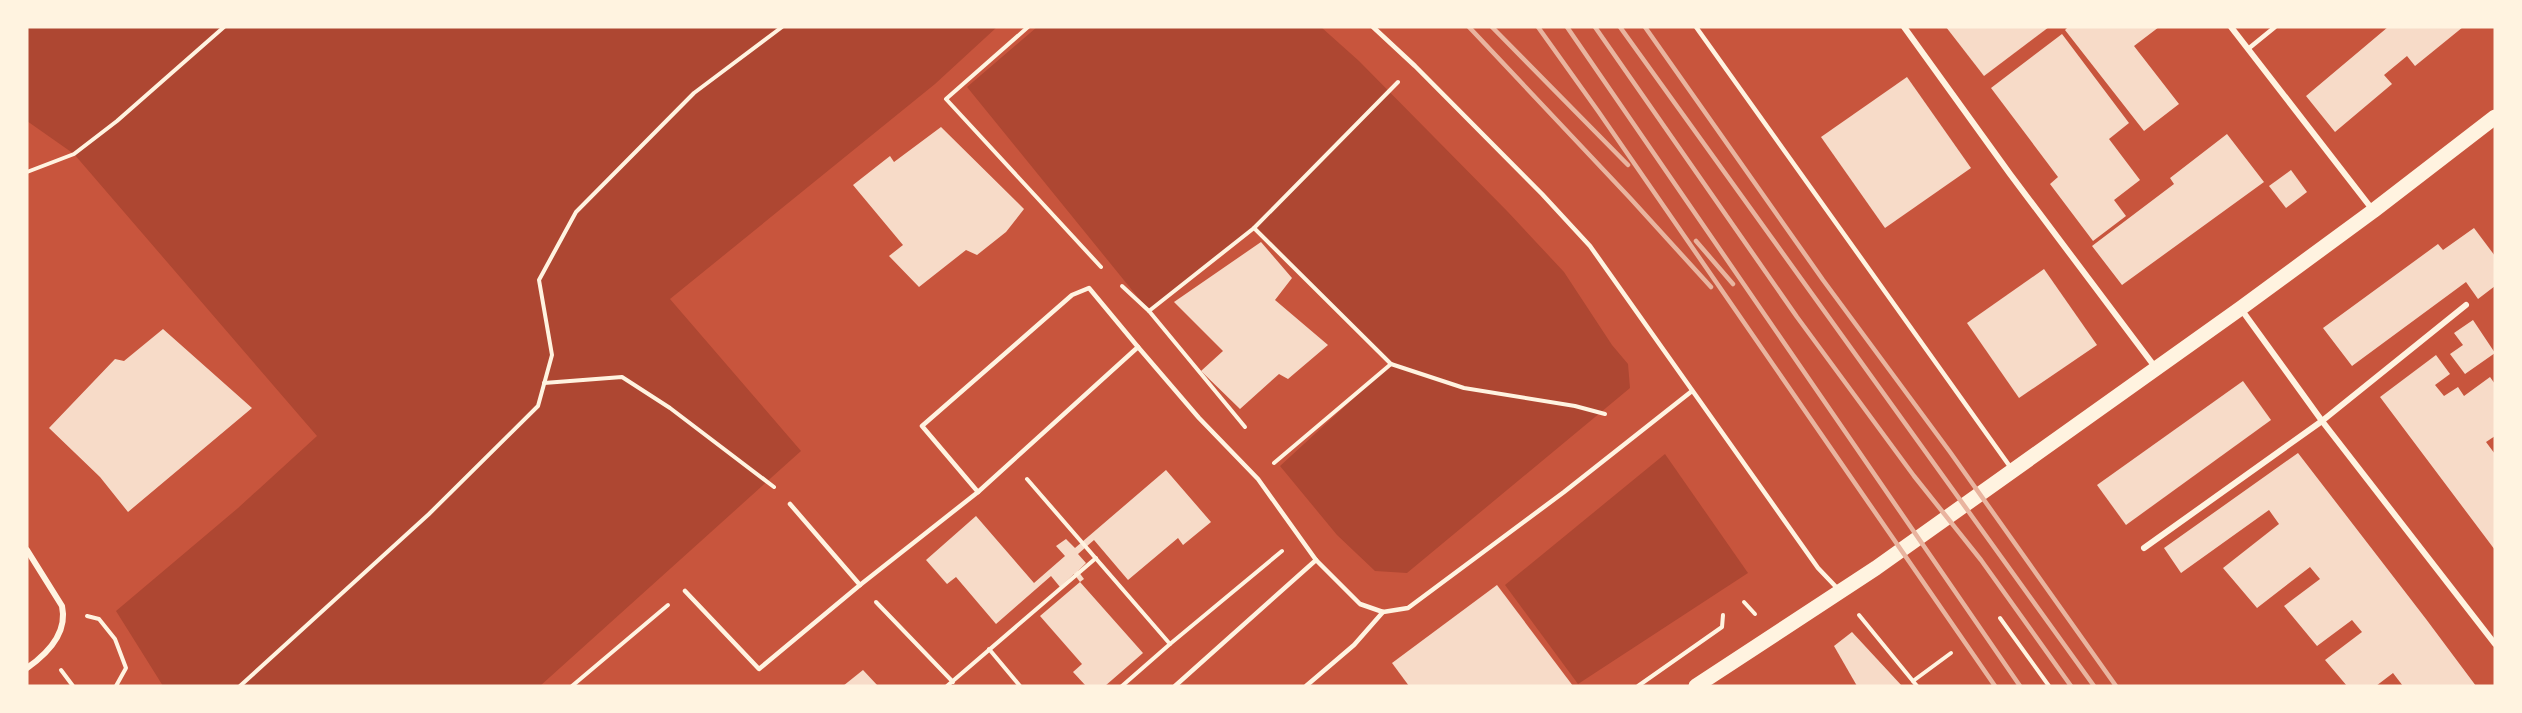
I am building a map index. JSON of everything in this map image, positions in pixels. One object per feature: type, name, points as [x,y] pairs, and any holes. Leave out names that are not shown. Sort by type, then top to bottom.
[{"type":"main road","points":[[1696,686],[1841,592],[2241,308],[2373,211],[2495,117]]},
{"type":"street","points":[[1904,27],[2155,368]]},
{"type":"street","points":[[2231,27],[2373,211]]},
{"type":"street","points":[[2144,548],[2322,421],[2466,305]]},
{"type":"street","points":[[2241,308],[2322,421],[2495,644]]},
{"type":"street","points":[[27,550],[63,611],[63,624],[49,651],[27,668]]},
{"type":"lane","points":[[1373,27],[1542,194],[1590,246],[1818,568],[1841,592]]},
{"type":"lane","points":[[1696,27],[2012,470]]},
{"type":"lane","points":[[2248,49],[2275,27]]},
{"type":"lane","points":[[978,492],[922,426],[1072,295],[1089,288],[1199,418],[1258,479],[1316,560],[1360,604],[1383,612],[1408,608],[1614,453],[1692,390]]},
{"type":"lane","points":[[685,591],[759,669],[860,585],[978,492],[1138,347]]},
{"type":"lane","points":[[790,504],[860,585]]},
{"type":"lane","points":[[1175,686],[1316,560]]},
{"type":"lane","points":[[1306,686],[1354,645],[1383,612]]},
{"type":"path","points":[[27,172],[74,154],[117,121],[224,27]]},
{"type":"path","points":[[240,686],[429,514],[538,406],[552,355],[539,280],[576,213],[694,93],[782,27]]},
{"type":"path","points":[[946,99],[1028,27]]},
{"type":"path","points":[[1149,311],[1254,228],[1415,66]]},
{"type":"path","points":[[1254,228],[1391,364],[1464,388],[1575,406],[1605,414]]},
{"type":"path","points":[[1274,463],[1391,364]]},
{"type":"path","points":[[544,384],[622,377],[670,408],[768,482]]},
{"type":"path","points":[[1012,462],[1170,644]]},
{"type":"path","points":[[1122,686],[1298,537]]},
{"type":"path","points":[[947,686],[1096,558]]},
{"type":"path","points":[[860,585],[953,682]]},
{"type":"path","points":[[572,686],[685,591]]},
{"type":"path","points":[[63,611],[99,619],[115,639],[126,668],[116,686]]},
{"type":"path","points":[[1638,686],[1722,627],[1723,615]]},
{"type":"path","points":[[2000,618],[2049,686]]},
{"type":"path","points":[[1866,623],[1917,686]]},
{"type":"path","points":[[989,650],[1020,686]]},
{"type":"path","points":[[1913,681],[1951,653]]},
{"type":"shaded area","points":[[27,27],[997,27],[935,84],[670,299],[801,451],[540,686],[163,686],[116,611],[238,508],[317,436],[74,154],[27,121]]},
{"type":"shaded area","points":[[1037,27],[1321,27],[1359,61],[1564,272],[1612,345],[1628,364],[1630,388],[1407,573],[1375,571],[1337,535],[1280,466],[1391,364],[1254,229],[1149,311],[967,87]]},
{"type":"shaded area","points":[[1665,454],[1748,573],[1578,684],[1505,585]]},
{"type":"building","points":[[1946,27],[2049,27],[1984,76]]},
{"type":"building","points":[[2068,27],[2159,27],[2134,46],[2179,104],[2144,131],[2065,30]]},
{"type":"building","points":[[2388,27],[2463,27],[2415,66],[2407,56],[2384,75],[2392,84],[2335,132],[2306,96]]},
{"type":"building","points":[[2062,34],[2129,123],[2109,139],[2140,180],[2114,200],[2126,216],[2093,241],[2050,184],[2058,177],[1991,88]]},
{"type":"building","points":[[1907,77],[1971,168],[1885,228],[1821,137]]},
{"type":"building","points":[[941,127],[1024,209],[1006,232],[977,255],[966,250],[919,287],[889,256],[903,245],[853,185],[890,156],[894,162]]},
{"type":"building","points":[[2227,134],[2264,182],[2122,285],[2092,246],[2174,184],[2170,178]]},
{"type":"building","points":[[2291,170],[2307,192],[2286,208],[2269,186]]},
{"type":"building","points":[[2474,228],[2495,256],[2495,286],[2478,299],[2466,282],[2352,366],[2323,328],[2438,244],[2443,250]]},
{"type":"building","points":[[1261,242],[1292,278],[1275,300],[1328,345],[1288,379],[1279,374],[1240,409],[1201,371],[1223,351],[1174,302]]},
{"type":"building","points":[[2044,269],[2097,345],[2019,398],[1967,323]]},
{"type":"building","points":[[2473,320],[2495,353],[2465,374],[2450,354],[2463,345],[2454,333]]},
{"type":"building","points":[[163,329],[252,408],[128,512],[100,477],[49,428],[115,359],[124,361]]},
{"type":"building","points":[[2436,355],[2450,374],[2435,385],[2444,396],[2458,387],[2464,396],[2490,377],[2495,384],[2495,436],[2486,442],[2495,454],[2495,550],[2380,397]]},
{"type":"building","points":[[2243,381],[2271,420],[2126,525],[2097,485]]},
{"type":"building","points":[[2298,453],[2476,686],[2403,686],[2393,673],[2376,686],[2347,686],[2325,660],[2362,632],[2352,620],[2317,646],[2284,606],[2320,579],[2310,567],[2257,608],[2223,568],[2279,524],[2269,510],[2181,573],[2164,548]]},
{"type":"building","points":[[1166,470],[1211,522],[1183,545],[1178,538],[1128,580],[1094,540],[1078,554],[1086,563],[1078,571],[1084,579],[1080,582],[1074,574],[1060,587],[1051,576],[996,624],[956,577],[947,584],[926,560],[976,516],[1034,583],[1065,556],[1056,546],[1066,539],[1075,548]]},
{"type":"building","points":[[1080,582],[1143,653],[1105,686],[1086,686],[1073,672],[1082,664],[1040,616]]},
{"type":"building","points":[[1497,585],[1573,686],[1409,686],[1392,663]]},
{"type":"building","points":[[1852,632],[1902,686],[1857,686],[1834,646]]},
{"type":"building","points":[[863,670],[878,686],[843,686]]},
{"type":"railway","points":[[1469,27],[1711,287]]},
{"type":"railway","points":[[1492,27],[1628,165]]},
{"type":"railway","points":[[1538,27],[1995,686]]},
{"type":"railway","points":[[1567,27],[2020,686]]},
{"type":"railway","points":[[1595,27],[1797,317],[1914,476],[1981,560],[2071,686]]},
{"type":"railway","points":[[1620,27],[2094,686]]},
{"type":"railway","points":[[1645,27],[1823,280],[1950,452],[2116,686]]},
{"type":"railway","points":[[1696,241],[1733,284]]}]
